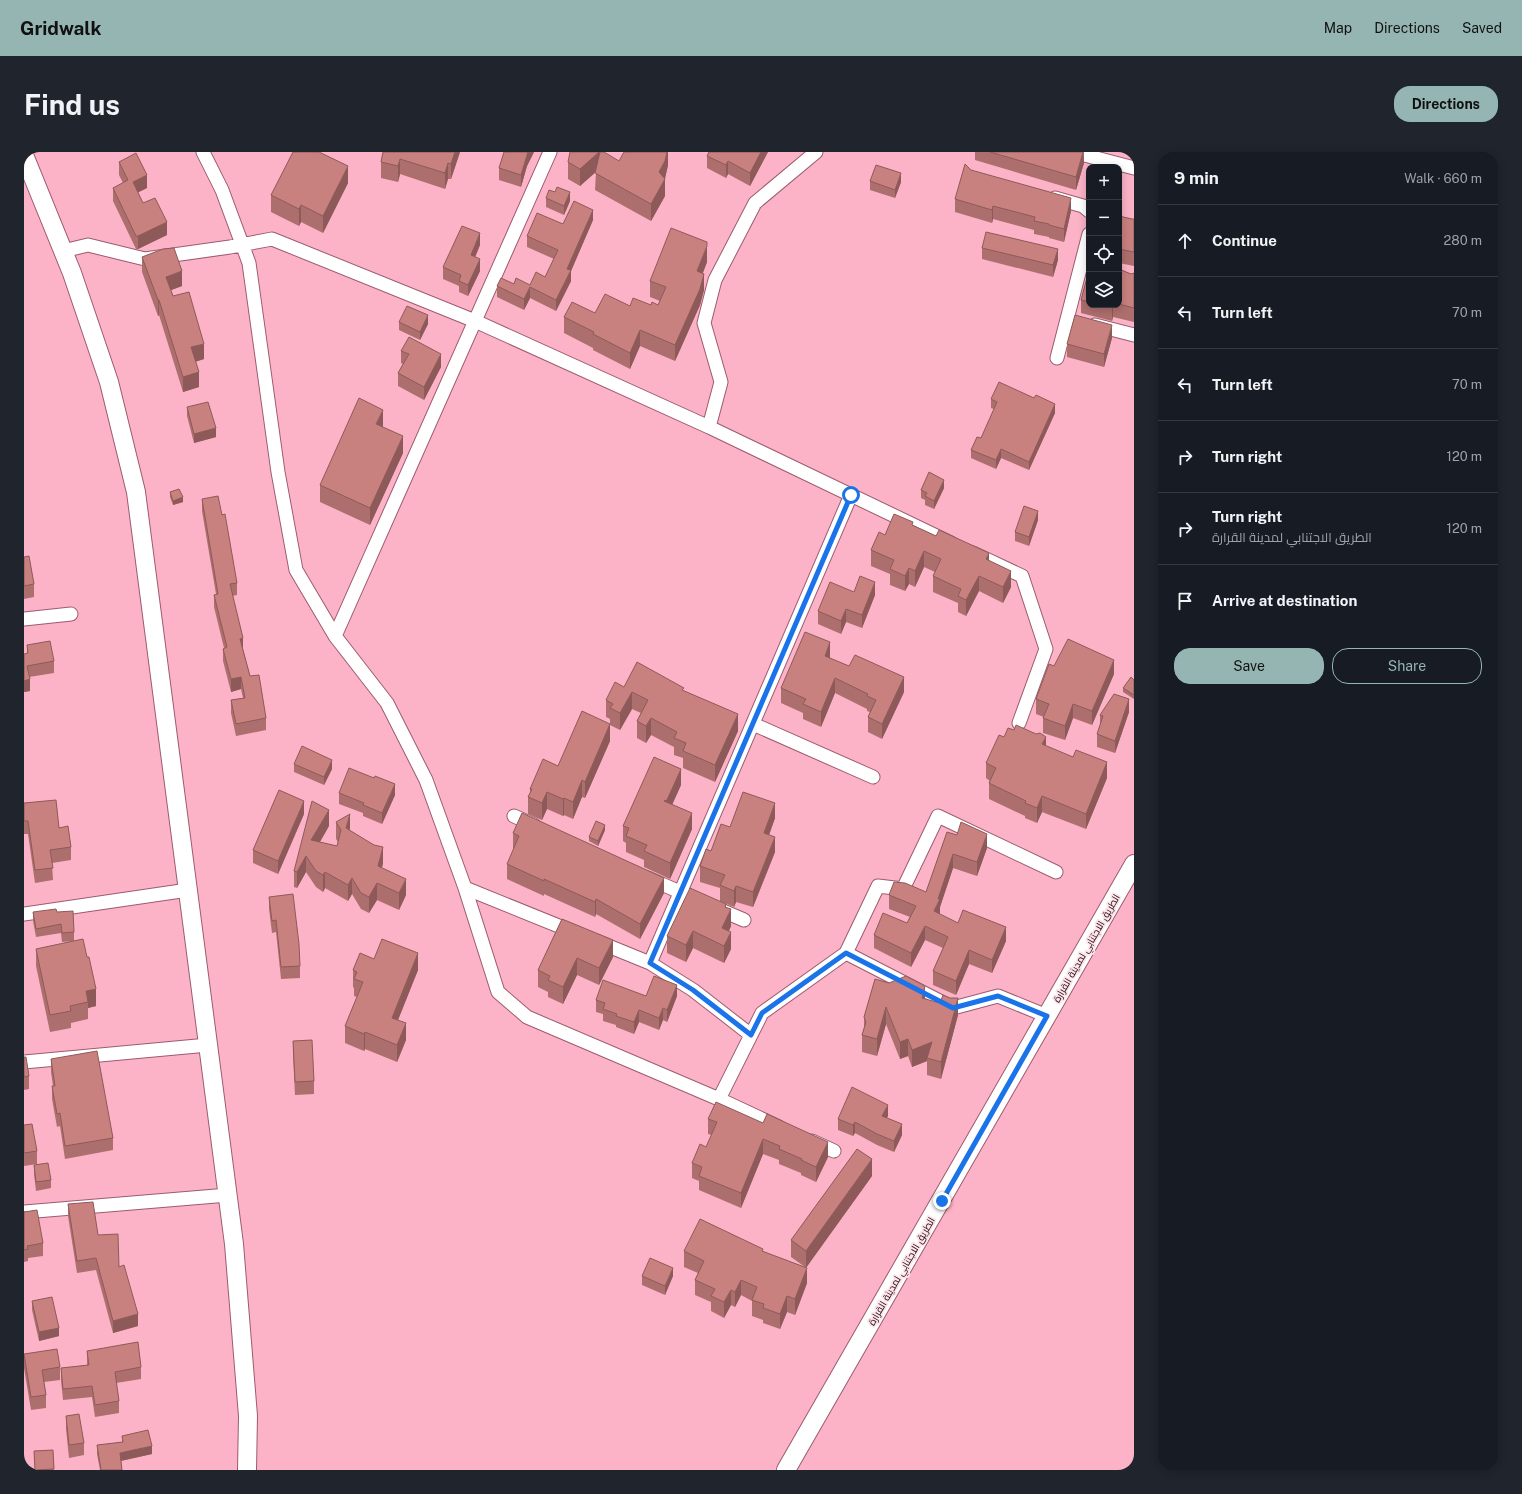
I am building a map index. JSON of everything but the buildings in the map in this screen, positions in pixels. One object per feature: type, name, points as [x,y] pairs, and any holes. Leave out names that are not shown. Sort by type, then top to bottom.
[{"type":"main road","points":[[24,155],[63,251],[109,382],[136,492],[234,1244],[248,1416],[247,1470]]},
{"type":"main road","name":"الطريق الاجتنابي لمدينة القرارة","points":[[786,1470],[1134,864]]},
{"type":"street","points":[[203,152],[222,190],[249,263],[278,472],[296,570],[335,636],[387,703],[426,780],[465,888],[498,992],[527,1017],[719,1099],[834,1151]]},
{"type":"street","points":[[335,636],[550,152]]},
{"type":"street","points":[[709,428],[721,382],[704,323],[715,280],[755,203],[816,152]]},
{"type":"street","points":[[1073,152],[1134,168]]},
{"type":"street","points":[[1046,196],[1083,206],[1086,208]]},
{"type":"street","points":[[1057,358],[1067,318],[1085,266],[1089,236]]},
{"type":"street","points":[[63,251],[88,245],[145,259],[242,245],[272,239],[475,321],[709,428],[1022,576],[1046,649],[1019,724]]},
{"type":"street","points":[[1067,318],[1134,335]]},
{"type":"street","points":[[650,963],[851,495]]},
{"type":"street","points":[[24,619],[71,614]]},
{"type":"street","points":[[753,724],[873,777]]},
{"type":"street","points":[[514,816],[543,829]]},
{"type":"street","points":[[719,1099],[762,1013],[846,953],[878,886],[903,889],[938,816],[1056,872]]},
{"type":"street","points":[[637,872],[744,920]]},
{"type":"street","points":[[465,888],[650,963],[693,990],[751,1035]]},
{"type":"street","points":[[24,914],[188,890]]},
{"type":"street","points":[[846,953],[953,1008],[998,996],[1047,1016]]},
{"type":"street","points":[[24,1062],[208,1045]]},
{"type":"street","points":[[24,1212],[228,1195]]},
{"type":"route","points":[[851,495],[650,963],[693,990],[751,1035],[762,1013],[846,953],[953,1008],[998,996],[1047,1016],[942,1201]]}]
